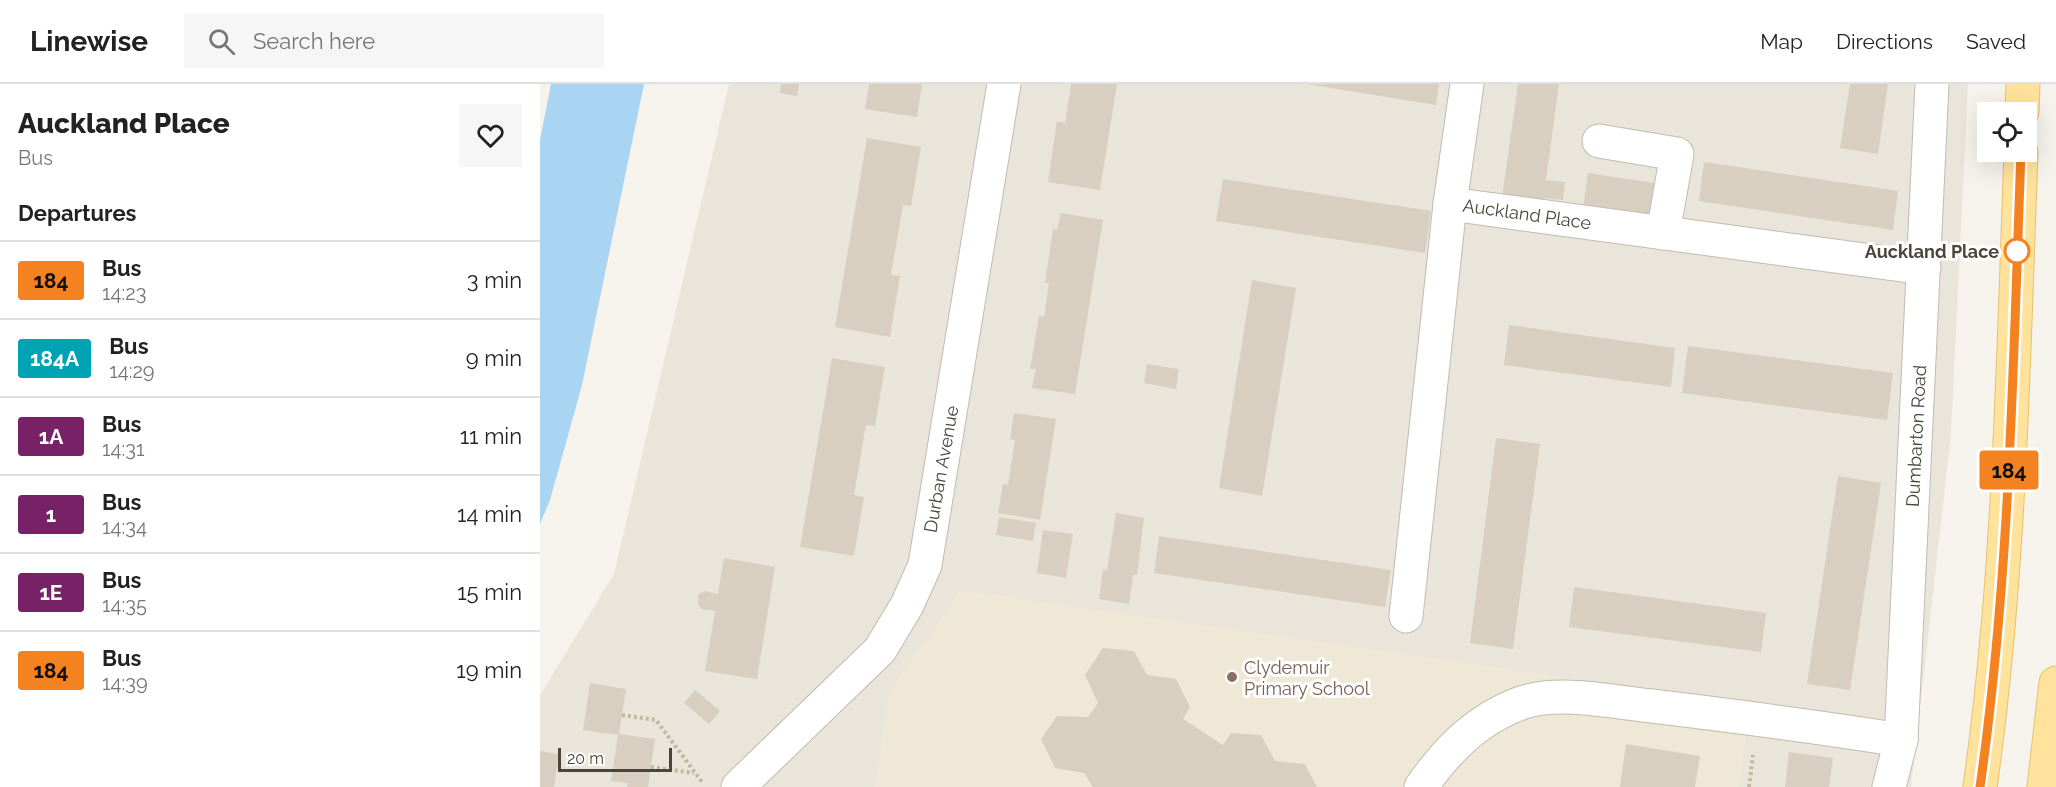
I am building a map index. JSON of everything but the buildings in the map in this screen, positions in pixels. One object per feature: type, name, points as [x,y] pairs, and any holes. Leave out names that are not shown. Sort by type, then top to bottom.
[{"type":"main road","points":[[2022,102],[2023,84]]},
{"type":"main road","points":[[1980,787],[1991,714],[2007,536],[2021,162]]},
{"type":"main road","points":[[2044,787],[2056,683]]},
{"type":"street","name":"Durban Avenue","points":[[738,787],[880,650],[907,604],[925,565],[1004,84]]},
{"type":"street","name":"Auckland Place","points":[[1406,616],[1450,204],[1467,84]]},
{"type":"street","name":"Dumbarton Road","points":[[1889,787],[1901,740],[1932,84]]},
{"type":"street","points":[[1599,141],[1677,154],[1663,233]]},
{"type":"street","name":"Auckland Place","points":[[1450,204],[1924,268]]},
{"type":"street","points":[[1421,787],[1451,747],[1475,727],[1523,702],[1572,697],[1761,719],[1901,740]]},
{"type":"path","points":[[622,715],[656,720],[706,787]]},
{"type":"path","points":[[651,767],[695,773]]},
{"type":"shaded area","points":[[729,84],[1968,84],[1951,434],[1911,787],[540,787],[540,695],[614,574]]},
{"type":"shaded area","name":"Clydemuir Primary School","points":[[961,590],[1751,704],[1739,787],[875,787],[889,692]]},
{"type":"water","points":[[551,84],[644,84],[582,385],[550,500],[540,524],[540,140]]},
{"type":"bus line","name":"184","points":[[1980,787],[1991,714],[2007,536],[2021,162]]},
{"type":"place","name":"Auckland Place","points":[[2017,251]]},
{"type":"place","name":"Clydemuir Primary School","points":[[1232,677]]}]
